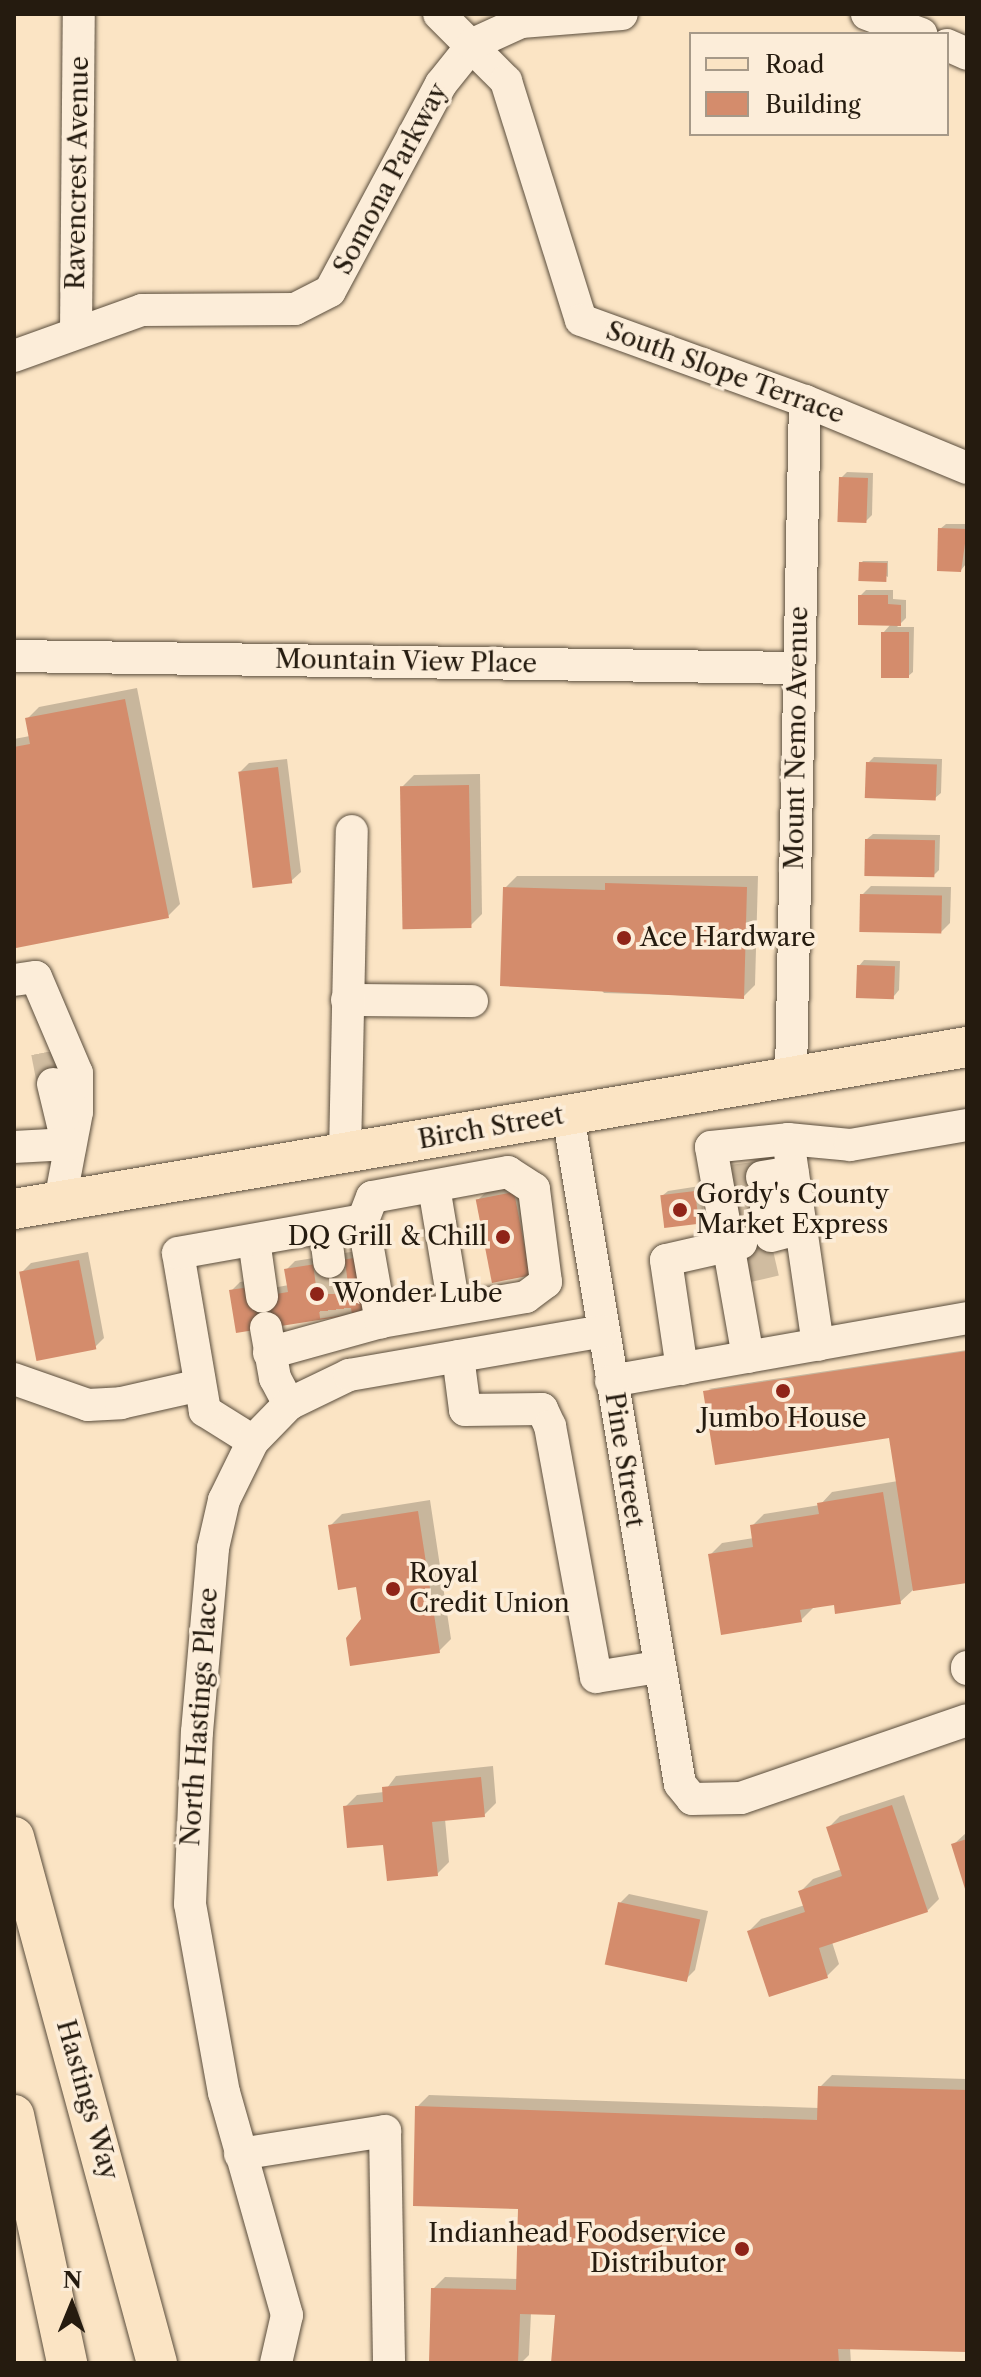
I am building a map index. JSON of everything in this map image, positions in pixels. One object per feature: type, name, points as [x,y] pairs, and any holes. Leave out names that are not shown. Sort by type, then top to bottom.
[{"type":"main road","name":"Birch Street","points":[[14,1209],[791,1074],[967,1047]]},
{"type":"main road","name":"Hastings Way","points":[[14,1837],[157,2363]]},
{"type":"main road","points":[[14,2115],[51,2274],[67,2363]]},
{"type":"street","name":"Ravencrest Avenue","points":[[76,332],[79,14]]},
{"type":"street","points":[[439,14],[473,44]]},
{"type":"street","name":"Somona Parkway","points":[[14,356],[142,310],[295,309],[330,291],[441,84],[473,44],[521,22],[622,14]]},
{"type":"street","points":[[867,14],[916,32]]},
{"type":"street","name":"South Slope Terrace","points":[[473,44],[506,81],[581,320],[805,401],[967,468]]},
{"type":"street","name":"Mount Nemo Avenue","points":[[791,1074],[805,401]]},
{"type":"street","name":"Mountain View Place","points":[[14,656],[798,668]]},
{"type":"street","points":[[345,1153],[352,831]]},
{"type":"street","points":[[14,980],[36,977],[45,1005],[64,1035],[77,1073],[77,1112],[60,1201]]},
{"type":"street","points":[[347,1000],[472,1001]]},
{"type":"street","points":[[45,1005],[47,1052]]},
{"type":"street","points":[[53,1084],[69,1144]]},
{"type":"street","name":"Pine Street","points":[[568,1115],[677,1773],[692,1799],[741,1798],[967,1720]]},
{"type":"street","points":[[818,1345],[758,1223],[711,1147],[788,1139],[850,1145],[967,1125]]},
{"type":"street","points":[[748,1357],[758,1223],[788,1139]]},
{"type":"street","points":[[14,1147],[69,1144]]},
{"type":"street","points":[[289,1404],[267,1341],[338,1325],[381,1322],[526,1297],[546,1282],[534,1189],[508,1172],[372,1197],[363,1220],[381,1322]]},
{"type":"street","points":[[434,1187],[446,1358],[465,1410],[542,1409],[550,1426],[596,1677],[658,1667]]},
{"type":"street","points":[[253,1441],[205,1411],[178,1253],[363,1220]]},
{"type":"street","points":[[682,1369],[666,1260],[758,1223]]},
{"type":"street","points":[[325,1228],[329,1262]]},
{"type":"street","points":[[254,1240],[262,1296]]},
{"type":"street","points":[[611,1381],[967,1318]]},
{"type":"street","points":[[338,1325],[349,1375]]},
{"type":"street","name":"North Hastings Place","points":[[276,2363],[287,2315],[240,2154],[193,1941],[189,1856],[213,1548],[224,1500],[253,1441],[289,1404],[349,1375],[603,1331]]},
{"type":"street","points":[[14,1379],[88,1405],[121,1403],[200,1385]]},
{"type":"street","points":[[240,2154],[385,2131],[389,2363]]},
{"type":"building","points":[[839,477],[868,478],[866,523],[837,522]]},
{"type":"building","points":[[938,528],[967,529],[961,572],[937,571]]},
{"type":"building","points":[[859,562],[887,563],[886,582],[858,581]]},
{"type":"building","points":[[858,595],[888,595],[888,604],[901,605],[901,626],[858,625]]},
{"type":"building","points":[[881,632],[909,632],[909,678],[881,678]]},
{"type":"building","points":[[125,699],[169,918],[16,948],[14,747],[30,744],[25,718]]},
{"type":"building","points":[[866,762],[937,764],[936,800],[865,798]]},
{"type":"building","points":[[278,767],[292,883],[253,888],[238,772]]},
{"type":"building","points":[[469,785],[471,928],[403,929],[400,786]]},
{"type":"building","points":[[865,839],[935,840],[934,877],[864,876]]},
{"type":"building","name":"Ace Hardware","points":[[605,883],[747,887],[744,999],[500,986],[503,887],[605,890]]},
{"type":"building","points":[[860,894],[942,895],[941,933],[859,932]]},
{"type":"building","points":[[857,965],[895,966],[894,999],[856,998]]},
{"type":"building","name":"Gordy's County Market Express","points":[[695,1191],[699,1224],[664,1228],[660,1195]]},
{"type":"building","name":"DQ Grill & Chill","points":[[514,1192],[530,1275],[492,1283],[476,1199]]},
{"type":"building","name":"Wonder Lube","points":[[354,1258],[363,1313],[236,1333],[229,1290],[250,1287],[252,1298],[288,1292],[284,1269]]},
{"type":"building","points":[[79,1260],[96,1349],[36,1361],[19,1272]]},
{"type":"building","points":[[967,1351],[967,1583],[913,1591],[889,1438],[715,1465],[703,1391]]},
{"type":"building","points":[[883,1492],[901,1604],[835,1614],[834,1605],[800,1610],[802,1622],[721,1635],[708,1554],[753,1547],[750,1525],[819,1514],[817,1503]]},
{"type":"building","name":"Royal Credit Union","points":[[418,1511],[440,1653],[350,1666],[346,1638],[361,1619],[356,1587],[338,1590],[328,1525]]},
{"type":"building","points":[[481,1777],[485,1817],[432,1822],[438,1876],[387,1881],[383,1845],[347,1848],[343,1806],[383,1802],[382,1787]]},
{"type":"building","points":[[892,1805],[928,1912],[819,1948],[828,1978],[769,1997],[747,1931],[805,1912],[798,1891],[842,1876],[826,1827]]},
{"type":"building","points":[[967,1839],[967,1892],[966,1892],[951,1844]]},
{"type":"building","points":[[618,1902],[700,1919],[687,1982],[605,1965]]},
{"type":"building","name":"Indianhead Foodservice Distributor","points":[[818,2086],[967,2090],[967,2352],[838,2349],[839,2363],[551,2363],[555,2315],[520,2314],[518,2363],[429,2363],[431,2288],[516,2290],[518,2209],[413,2206],[415,2106],[817,2120]]},
{"type":"tunnel","points":[[47,1052],[53,1084]]},
{"type":"tunnel","points":[[731,1181],[762,1177]]},
{"type":"tunnel","points":[[737,1216],[766,1208]]},
{"type":"tunnel","points":[[745,1267],[775,1260]]},
{"type":"tunnel","points":[[329,1262],[336,1317]]},
{"type":"place","name":"Ace Hardware","points":[[624,938]]},
{"type":"place","name":"Gordy's County Market Express","points":[[680,1210]]},
{"type":"place","name":"DQ Grill & Chill","points":[[503,1237]]},
{"type":"place","name":"Wonder Lube","points":[[317,1294]]},
{"type":"place","name":"Jumbo House","points":[[783,1391]]},
{"type":"place","name":"Royal Credit Union","points":[[393,1589]]},
{"type":"place","name":"Indianhead Foodservice Distributor","points":[[742,2249]]}]
